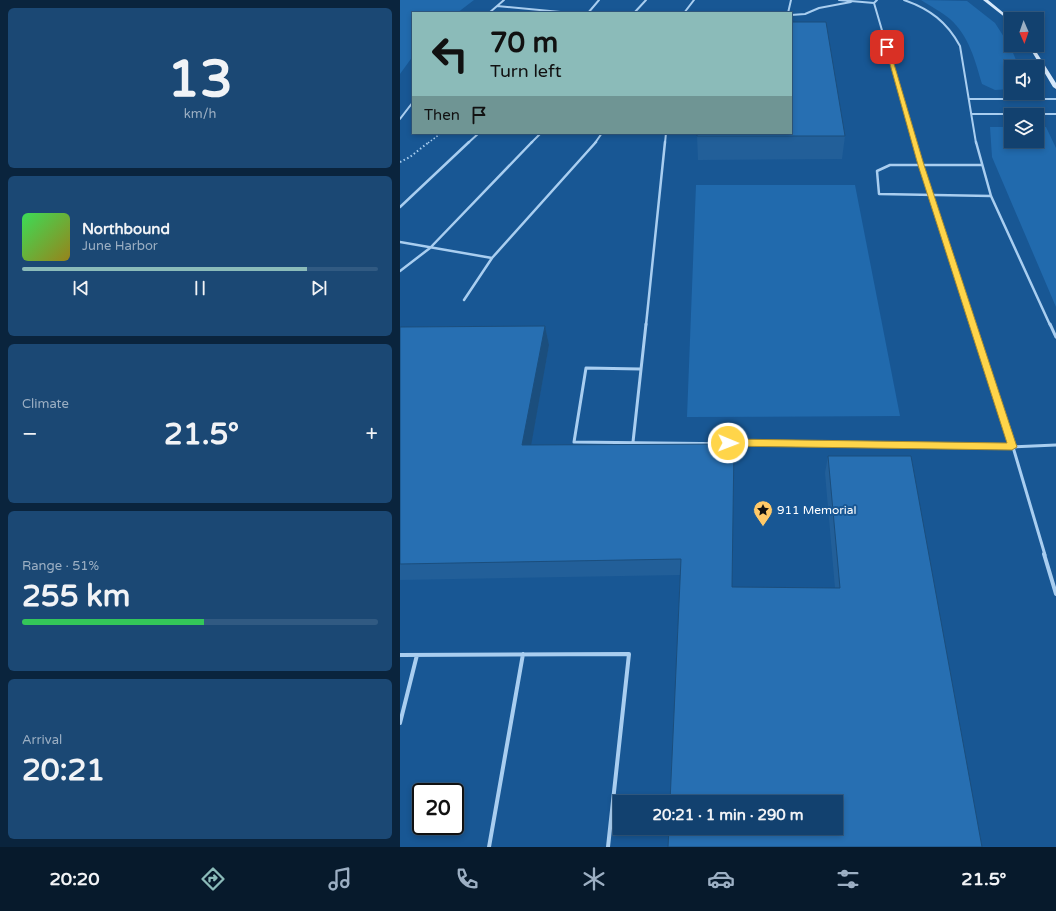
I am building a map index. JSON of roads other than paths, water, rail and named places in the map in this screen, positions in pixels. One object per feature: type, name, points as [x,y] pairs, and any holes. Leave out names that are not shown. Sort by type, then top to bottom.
[{"type":"street","points":[[984,0],[1004,16]]},
{"type":"street","points":[[1034,52],[1056,87]]},
{"type":"lane","points":[[490,12],[504,0]]},
{"type":"lane","points":[[589,12],[599,0]]},
{"type":"lane","points":[[635,12],[646,0]]},
{"type":"lane","points":[[685,12],[694,0]]},
{"type":"lane","points":[[788,12],[792,0]]},
{"type":"lane","points":[[839,0],[874,3],[877,0]]},
{"type":"lane","points":[[904,0],[932,12],[941,19],[953,33],[960,46],[973,132],[981,165],[991,196],[1056,336]]},
{"type":"lane","points":[[792,15],[804,14],[819,8],[851,2]]},
{"type":"lane","points":[[874,3],[921,165],[1012,447],[1056,594]]},
{"type":"lane","points":[[498,6],[541,12]]},
{"type":"lane","points":[[969,99],[1056,99]]},
{"type":"lane","points":[[400,119],[412,103]]},
{"type":"lane","points":[[971,114],[1056,114]]},
{"type":"lane","points":[[400,207],[478,134]]},
{"type":"lane","points":[[400,271],[430,248],[540,134]]},
{"type":"lane","points":[[464,300],[492,258],[594,145],[600,134]]},
{"type":"lane","points":[[633,442],[666,134]]},
{"type":"lane","points":[[981,165],[890,165],[877,171],[879,194],[991,196]]},
{"type":"lane","points":[[400,242],[492,258]]},
{"type":"lane","points":[[640,369],[586,368],[574,442],[1012,447],[1056,445]]},
{"type":"lane","points":[[489,847],[523,654]]},
{"type":"lane","points":[[400,655],[628,654],[608,847]]},
{"type":"lane","points":[[400,722],[417,655]]},
{"type":"place","name":"911 Memorial","points":[[763,527]]}]
